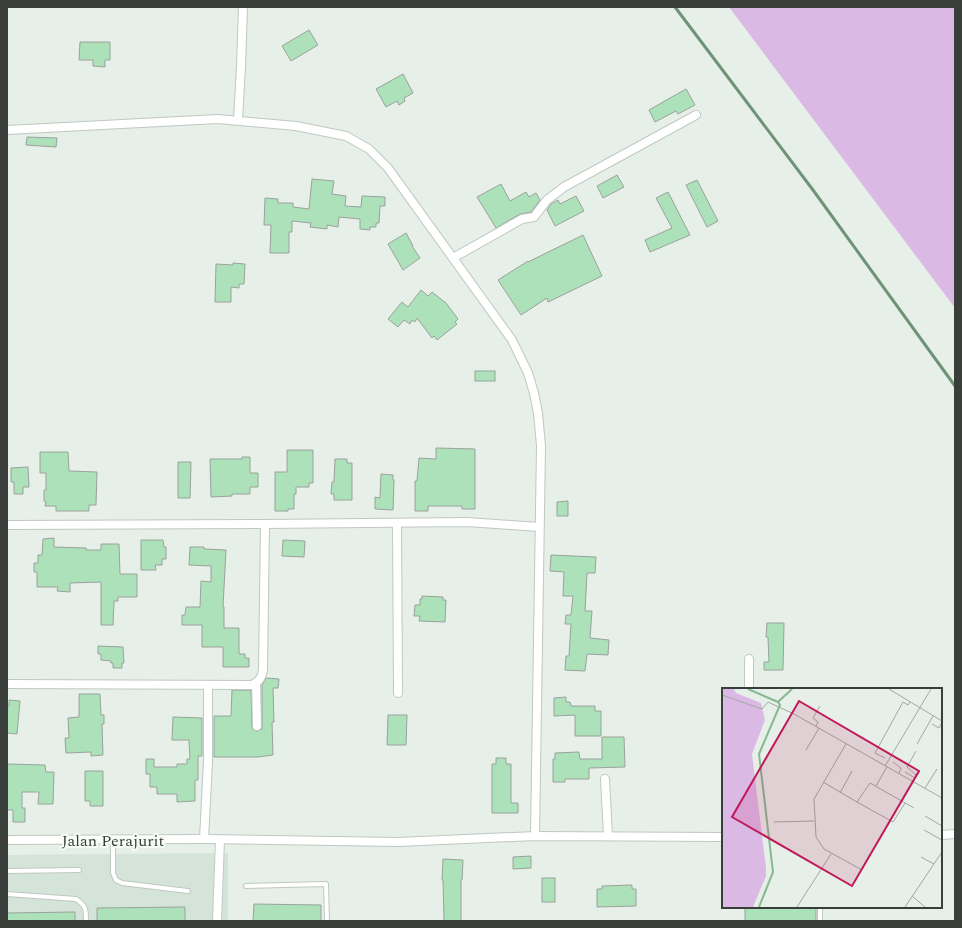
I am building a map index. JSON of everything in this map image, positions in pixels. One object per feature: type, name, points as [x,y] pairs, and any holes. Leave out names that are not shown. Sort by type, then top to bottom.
[{"type":"street","points":[[238,120],[243,7]]},
{"type":"street","points":[[453,258],[522,219],[534,217],[547,200],[564,187],[696,115]]},
{"type":"street","points":[[7,130],[238,120],[296,126],[346,136],[369,149],[388,168],[512,340],[528,373],[538,413],[541,446],[535,836]]},
{"type":"street","points":[[7,525],[467,522],[539,527]]},
{"type":"street","points":[[397,523],[398,693]]},
{"type":"street","points":[[7,684],[252,685],[256,683],[260,680],[263,669],[266,524]]},
{"type":"street","points":[[749,659],[749,688]]},
{"type":"street","points":[[256,683],[257,726]]},
{"type":"street","points":[[204,839],[208,762],[208,685]]},
{"type":"street","points":[[604,778],[608,836]]},
{"type":"street","points":[[942,835],[955,834]]},
{"type":"street","name":"Jalan Perajurit","points":[[7,840],[204,839],[398,842],[535,836],[722,837]]},
{"type":"street","points":[[218,921],[220,840]]},
{"type":"lane","points":[[113,840],[113,873],[116,880],[122,883],[188,891]]},
{"type":"lane","points":[[7,871],[79,870]]},
{"type":"lane","points":[[246,886],[326,884],[327,921]]},
{"type":"lane","points":[[7,894],[76,899],[86,910],[86,921]]},
{"type":"lane","points":[[820,908],[820,921]]},
{"type":"shaded area","points":[[729,7],[955,7],[955,308]]},
{"type":"shaded area","points":[[228,853],[228,921],[7,921],[7,855]]},
{"type":"building","points":[[309,30],[318,45],[291,61],[282,46]]},
{"type":"building","points":[[80,42],[110,42],[110,60],[105,60],[105,67],[93,66],[93,60],[79,60]]},
{"type":"building","points":[[403,74],[413,93],[404,98],[405,101],[399,105],[397,101],[386,107],[376,89]]},
{"type":"building","points":[[686,89],[695,105],[678,114],[676,111],[655,122],[649,110]]},
{"type":"building","points":[[27,137],[57,138],[56,147],[26,145]]},
{"type":"building","points":[[617,175],[624,187],[603,198],[597,186]]},
{"type":"building","points":[[312,179],[334,181],[332,194],[346,196],[345,206],[361,207],[362,196],[385,197],[385,206],[380,206],[379,223],[376,223],[376,227],[370,227],[370,230],[360,229],[360,219],[339,217],[338,227],[327,225],[327,229],[310,227],[311,223],[292,221],[292,232],[289,232],[289,253],[270,253],[271,225],[264,225],[265,198],[278,199],[278,203],[293,203],[293,207],[309,209]]},
{"type":"building","points":[[697,180],[718,221],[707,227],[686,185]]},
{"type":"building","points":[[501,184],[510,201],[526,192],[529,197],[536,193],[540,200],[531,212],[520,214],[496,228],[477,197]]},
{"type":"building","points":[[668,192],[690,235],[650,252],[645,240],[672,228],[656,198]]},
{"type":"building","points":[[576,196],[584,211],[555,226],[547,210],[551,204],[558,200],[560,204]]},
{"type":"building","points":[[406,233],[420,258],[403,270],[388,244]]},
{"type":"building","points":[[583,235],[602,276],[548,302],[547,298],[521,315],[498,280],[528,261]]},
{"type":"building","points":[[233,263],[245,264],[244,284],[239,284],[239,288],[231,287],[231,302],[215,302],[216,264],[233,265]]},
{"type":"building","points":[[421,290],[428,296],[432,292],[446,303],[458,319],[455,322],[457,324],[437,340],[434,336],[432,338],[417,318],[415,322],[412,320],[410,324],[404,320],[398,327],[388,319],[402,302],[408,307]]},
{"type":"building","points":[[475,371],[495,371],[495,381],[475,381]]},
{"type":"building","points":[[436,448],[475,449],[475,509],[462,509],[462,506],[428,506],[428,511],[415,511],[415,481],[417,481],[419,458],[436,459]]},
{"type":"building","points":[[287,450],[313,450],[313,483],[309,483],[309,487],[296,487],[296,494],[294,494],[294,509],[288,509],[288,511],[275,511],[275,472],[287,472]]},
{"type":"building","points":[[40,452],[68,452],[69,471],[97,472],[96,505],[89,505],[89,511],[56,511],[56,506],[45,506],[46,502],[44,501],[44,490],[46,490],[46,473],[40,473]]},
{"type":"building","points":[[242,457],[250,457],[250,473],[258,473],[258,487],[250,487],[250,494],[232,494],[232,496],[211,497],[210,459],[242,459]]},
{"type":"building","points":[[335,459],[347,459],[347,463],[352,463],[352,500],[334,500],[334,494],[331,494],[332,482],[334,482]]},
{"type":"building","points":[[178,462],[191,462],[190,498],[178,498]]},
{"type":"building","points":[[28,467],[29,487],[23,487],[23,494],[14,494],[14,482],[11,482],[11,468]]},
{"type":"building","points":[[381,474],[393,475],[393,510],[375,509],[375,497],[380,498]]},
{"type":"building","points":[[568,501],[568,516],[557,516],[557,502]]},
{"type":"building","points":[[54,538],[54,547],[86,548],[86,550],[101,550],[101,544],[119,544],[120,574],[137,574],[137,597],[118,597],[118,601],[114,601],[113,625],[101,625],[101,582],[70,583],[70,592],[57,591],[58,587],[37,587],[37,572],[34,572],[34,563],[38,563],[38,555],[42,555],[43,539]]},
{"type":"building","points":[[141,540],[163,540],[164,547],[166,547],[166,559],[162,559],[162,565],[155,565],[156,570],[141,570]]},
{"type":"building","points":[[283,540],[305,541],[304,557],[282,556]]},
{"type":"building","points":[[190,547],[226,550],[223,607],[224,628],[239,628],[239,654],[245,654],[245,658],[249,658],[249,667],[223,667],[223,647],[202,647],[202,625],[182,625],[182,615],[185,615],[186,607],[200,607],[201,581],[211,582],[211,566],[189,565]]},
{"type":"building","points":[[551,555],[596,557],[595,573],[587,573],[585,611],[592,611],[590,638],[609,640],[608,655],[587,654],[585,671],[565,670],[566,656],[569,656],[571,624],[565,624],[566,615],[571,615],[573,596],[563,596],[564,572],[550,571]]},
{"type":"building","points":[[422,596],[443,597],[443,600],[446,600],[445,622],[419,621],[420,616],[414,616],[415,605],[420,605],[420,599],[422,599]]},
{"type":"building","points":[[767,623],[784,623],[783,670],[764,670],[764,662],[769,662],[768,637],[766,637]]},
{"type":"building","points":[[98,646],[123,647],[124,663],[122,663],[122,668],[113,668],[113,663],[111,663],[111,661],[101,660],[101,654],[98,654]]},
{"type":"building","points":[[266,678],[279,679],[278,688],[273,688],[273,755],[258,757],[214,757],[214,716],[231,716],[232,690],[251,690],[252,727],[257,731],[262,729],[262,685]]},
{"type":"building","points":[[79,694],[100,694],[101,715],[104,715],[104,724],[102,724],[103,755],[91,756],[91,752],[66,753],[65,738],[69,738],[68,718],[79,717]]},
{"type":"building","points":[[566,697],[566,702],[570,702],[571,706],[595,706],[595,711],[601,711],[601,736],[575,736],[575,715],[554,716],[554,698]]},
{"type":"building","points":[[9,700],[20,701],[17,734],[7,733],[7,706],[9,706]]},
{"type":"building","points":[[388,715],[407,715],[406,745],[387,745]]},
{"type":"building","points":[[173,717],[202,718],[202,756],[198,756],[198,780],[195,780],[195,801],[177,802],[177,794],[157,794],[157,787],[150,787],[150,774],[146,774],[146,759],[154,759],[154,767],[177,767],[177,764],[187,764],[187,759],[190,759],[189,740],[172,740]]},
{"type":"building","points":[[602,737],[624,737],[625,767],[589,768],[589,779],[565,779],[565,782],[553,782],[553,759],[555,759],[555,753],[579,752],[580,759],[602,759]]},
{"type":"building","points":[[496,758],[506,758],[506,764],[511,764],[511,803],[518,803],[518,813],[492,813],[492,764],[496,764]]},
{"type":"building","points":[[7,764],[45,765],[46,772],[54,772],[53,804],[38,804],[39,792],[22,792],[22,808],[25,808],[25,822],[13,822],[13,810],[7,810]]},
{"type":"building","points":[[85,771],[103,771],[103,806],[90,806],[90,801],[85,801]]},
{"type":"building","points":[[531,856],[531,868],[513,869],[513,857]]},
{"type":"building","points":[[443,859],[463,860],[461,880],[461,921],[444,921],[442,880]]},
{"type":"building","points":[[542,878],[555,878],[555,902],[542,902]]},
{"type":"building","points":[[632,885],[632,889],[636,889],[636,906],[597,907],[597,889],[602,889],[602,886]]},
{"type":"building","points":[[254,904],[321,905],[321,921],[253,921]]},
{"type":"building","points":[[185,907],[185,921],[97,921],[97,908]]},
{"type":"building","points":[[745,908],[816,908],[816,921],[745,921]]},
{"type":"building","points":[[75,912],[75,921],[7,921],[7,913]]},
{"type":"waterway","points":[[675,7],[813,190],[955,386]]}]
